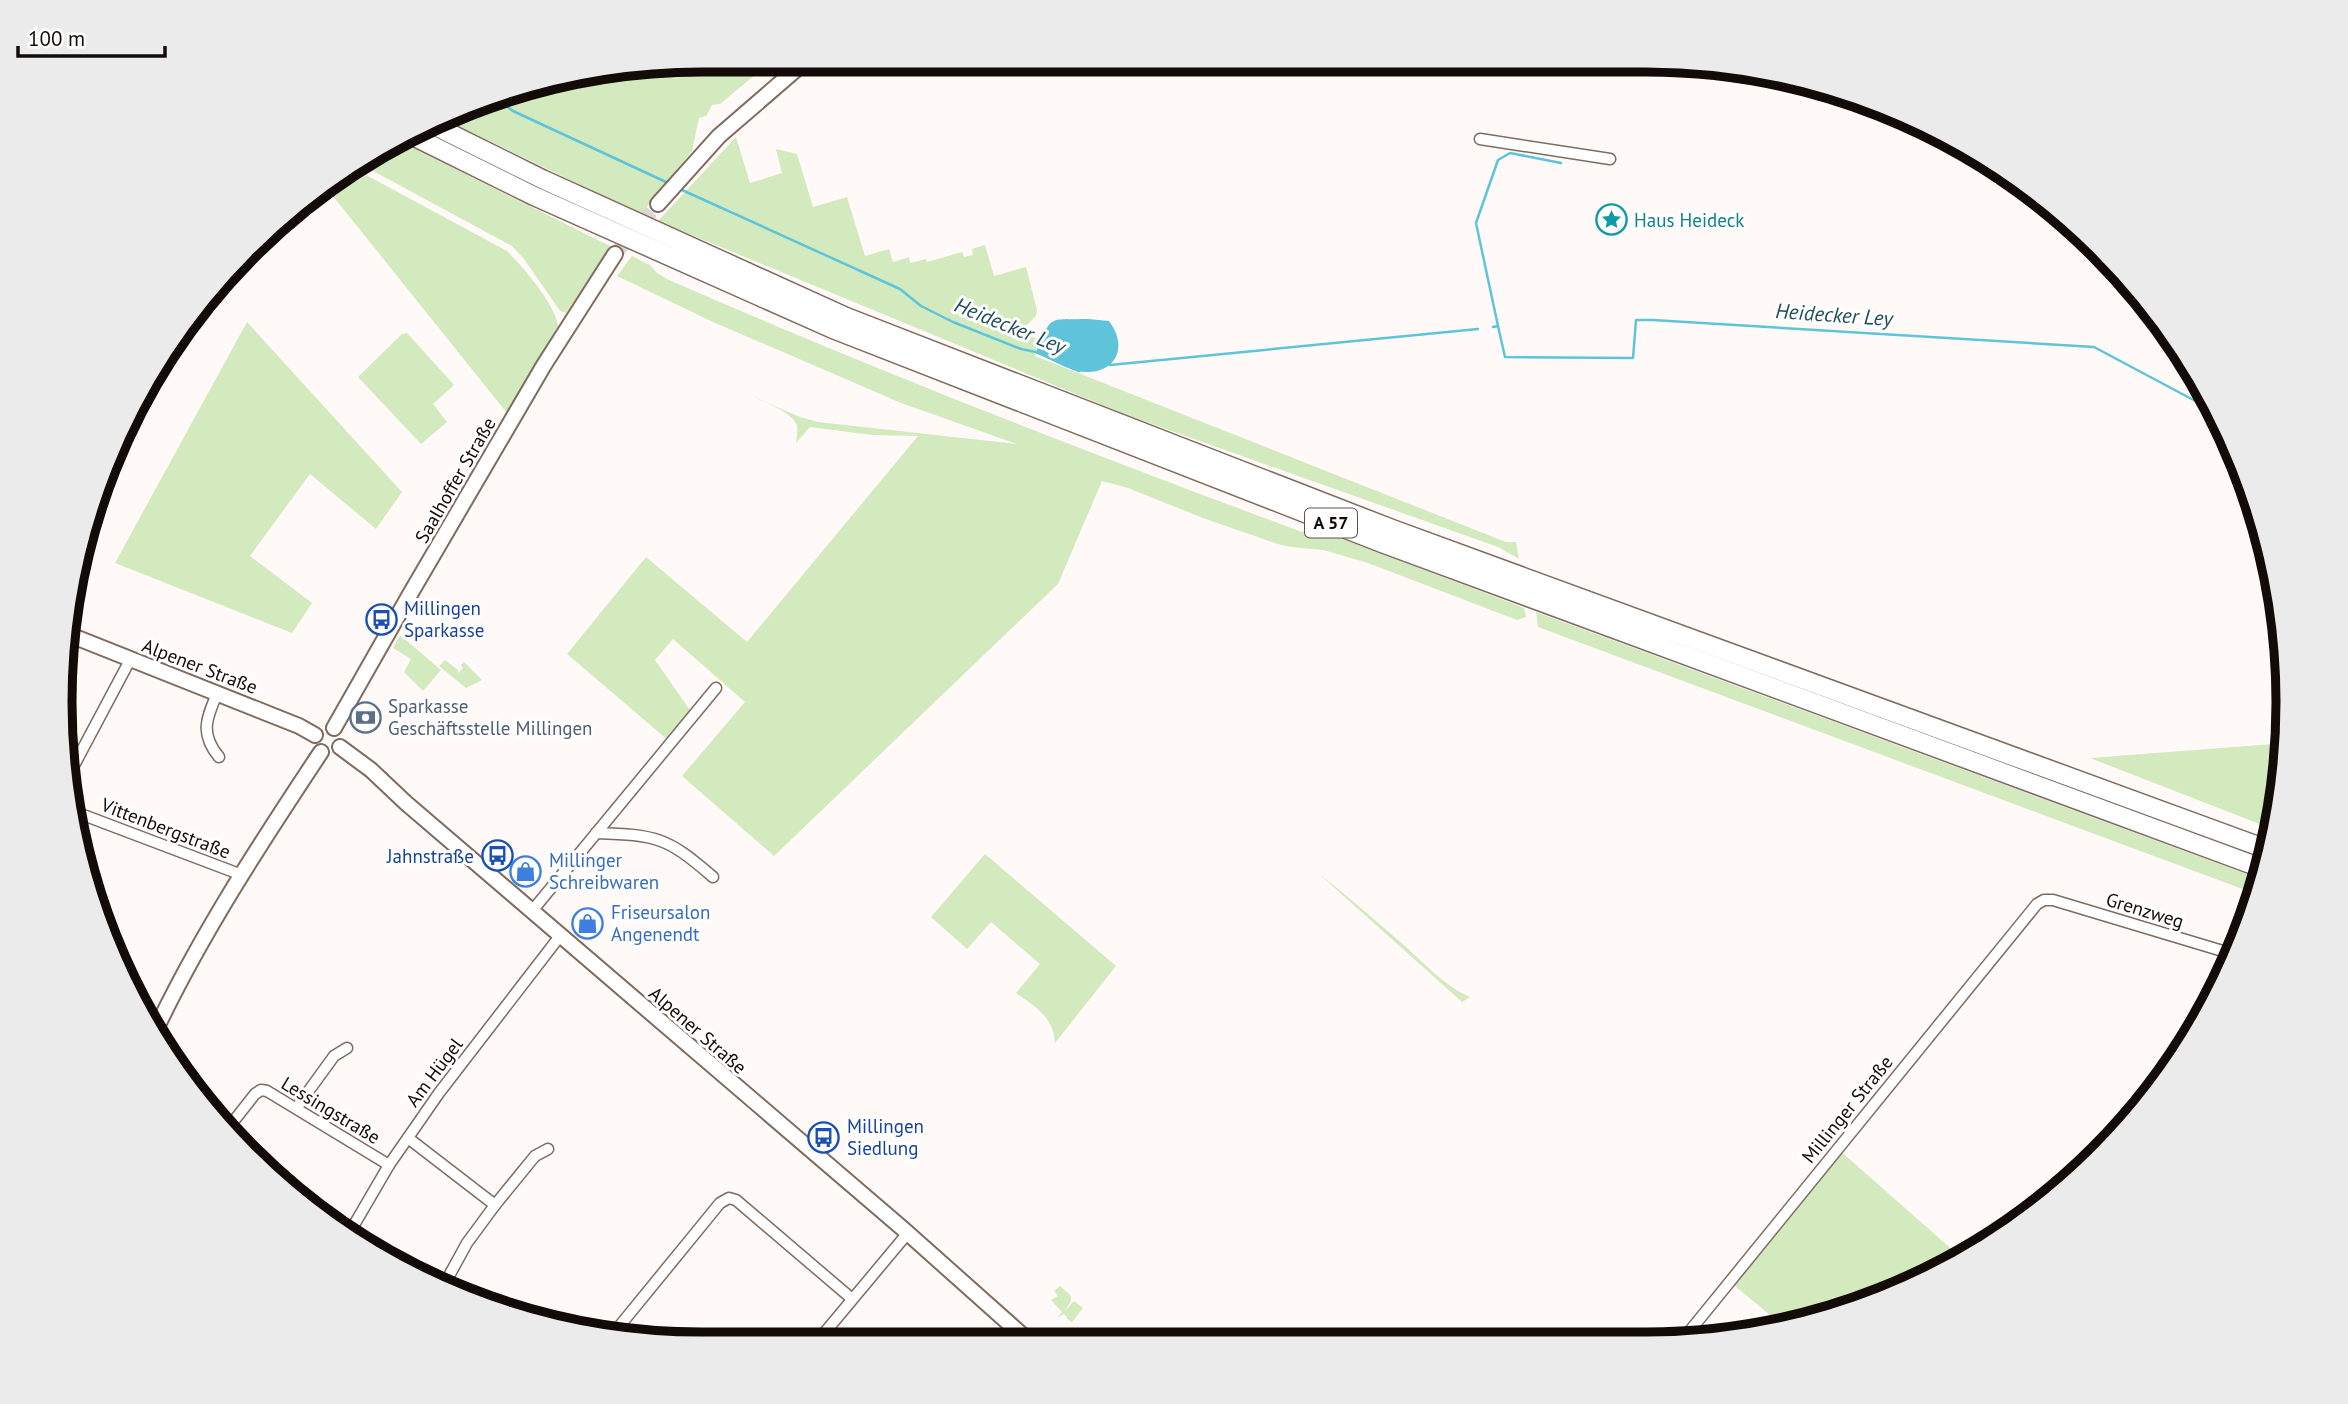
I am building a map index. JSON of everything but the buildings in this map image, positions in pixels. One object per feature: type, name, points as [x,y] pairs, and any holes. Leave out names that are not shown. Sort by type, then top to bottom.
[{"type":"highway","name":"A 57","points":[[441,129],[542,179],[846,317],[1392,529],[2259,846]]},
{"type":"highway","name":"A 57","points":[[419,139],[534,196],[846,334],[1382,543],[2255,866]]},
{"type":"street","points":[[658,204],[719,136],[793,72]]},
{"type":"street","points":[[1480,139],[1610,159]]},
{"type":"street","name":"Saalhoffer Straße","points":[[334,728],[544,365],[615,254]]},
{"type":"street","name":"Alpener Straße","points":[[75,637],[299,726],[315,735]]},
{"type":"street","points":[[75,763],[130,660]]},
{"type":"street","points":[[532,911],[716,688]]},
{"type":"street","points":[[217,694],[208,716],[206,733],[208,742],[219,757]]},
{"type":"street","points":[[321,728],[334,728],[341,739],[340,747],[333,753],[321,752],[314,743],[315,735],[321,728]]},
{"type":"street","name":"Alpener Straße","points":[[340,747],[371,770],[1018,1332]]},
{"type":"street","points":[[159,1022],[179,982],[242,875],[321,752]]},
{"type":"street","name":"Vittenbergstraße","points":[[82,815],[242,875]]},
{"type":"street","points":[[596,833],[643,835],[663,840],[686,853],[713,877]]},
{"type":"street","name":"Grenzweg","points":[[2044,900],[2053,900],[2224,951]]},
{"type":"street","name":"Millinger Straße","points":[[1690,1331],[2037,904],[2044,900]]},
{"type":"street","name":"Am Hügel","points":[[353,1227],[389,1165],[439,1093],[560,936]]},
{"type":"street","points":[[297,1107],[334,1056],[347,1048]]},
{"type":"street","name":"Lessingstraße","points":[[233,1123],[261,1090],[267,1091],[389,1165]]},
{"type":"street","points":[[408,1138],[495,1205]]},
{"type":"street","points":[[448,1278],[467,1243],[495,1205],[534,1156],[548,1149]]},
{"type":"street","points":[[619,1327],[720,1203],[729,1198],[736,1200],[851,1298]]},
{"type":"street","points":[[825,1332],[907,1234]]},
{"type":"green space","points":[[759,72],[720,104],[712,105],[706,116],[699,118],[692,151],[641,214],[453,123],[539,93],[620,77],[661,73]]},
{"type":"green space","points":[[736,137],[750,183],[782,173],[776,149],[797,154],[813,207],[847,197],[865,256],[889,249],[893,262],[909,257],[910,263],[926,259],[927,262],[962,252],[964,257],[973,255],[972,249],[985,245],[994,276],[1026,267],[1037,310],[1036,316],[1020,332],[1038,339],[1035,356],[1506,542],[1516,542],[1519,559],[1498,547],[1124,414],[658,221]]},
{"type":"green space","points":[[407,145],[612,247],[566,313],[560,311],[512,246],[368,168]]},
{"type":"green space","points":[[361,172],[507,251],[529,276],[551,307],[558,326],[507,413],[331,193]]},
{"type":"green space","points":[[632,256],[650,265],[669,280],[905,379],[1302,532],[1313,528],[1514,604],[1524,608],[1526,617],[1517,620],[1368,563],[1323,550],[1278,544],[1128,488],[1102,481],[1058,584],[774,856],[682,776],[745,702],[673,639],[655,660],[692,713],[669,741],[567,654],[646,557],[747,642],[918,436],[872,435],[810,427],[796,443],[797,426],[790,416],[752,396],[818,422],[1017,444],[901,403],[713,322],[617,276]]},
{"type":"green space","points":[[247,322],[402,492],[376,529],[310,474],[250,556],[312,603],[292,633],[115,563]]},
{"type":"green space","points":[[407,333],[454,385],[433,404],[447,422],[421,444],[358,377],[402,334]]},
{"type":"green space","points":[[1536,612],[2252,876],[2247,891],[1538,627]]},
{"type":"green space","points":[[400,635],[441,670],[423,691],[404,672],[411,659],[393,648]]},
{"type":"green space","points":[[445,660],[458,670],[458,673],[464,662],[482,680],[466,688],[439,666]]},
{"type":"green space","points":[[2275,703],[2275,743],[2264,826],[2090,758],[2273,744]]},
{"type":"green space","points":[[985,854],[1116,966],[1055,1043],[1047,1020],[1016,993],[1040,964],[991,922],[967,949],[931,917]]},
{"type":"green space","points":[[1319,874],[1444,982],[1470,997],[1462,1002]]},
{"type":"green space","points":[[1838,1149],[1954,1252],[1849,1299],[1774,1319],[1730,1282]]},
{"type":"green space","points":[[1060,1286],[1071,1296],[1064,1312],[1074,1301],[1083,1308],[1072,1322],[1064,1314],[1057,1318],[1062,1312],[1051,1300],[1058,1296],[1054,1291]]},
{"type":"water","points":[[1088,319],[1109,321],[1115,332],[1118,351],[1108,366],[1089,372],[1077,371],[1036,352],[1045,331],[1053,322]]},
{"type":"waterway","points":[[503,104],[513,111],[666,182]]},
{"type":"waterway","points":[[1498,326],[1476,223],[1498,160],[1510,153],[1561,163]]},
{"type":"waterway","name":"Heidecker Ley","points":[[682,190],[900,289],[921,306],[953,322],[1021,349],[1036,352],[1079,371]]},
{"type":"waterway","name":"Heidecker Ley","points":[[1493,327],[1498,326],[1505,357],[1633,358],[1636,320],[2094,347],[2201,404]]},
{"type":"waterway","name":"Heidecker Ley","points":[[1110,365],[1478,329]]},
{"type":"tunnel","points":[[615,254],[658,204]]},
{"type":"place","name":"Haus Heideck","points":[[1611,220]]},
{"type":"place","name":"Millingen Sparkasse","points":[[381,619]]},
{"type":"place","name":"Sparkasse Geschäftsstelle Millingen","points":[[365,717]]},
{"type":"place","name":"Jahnstraße","points":[[497,856]]},
{"type":"place","name":"Millinger Schreibwaren","points":[[526,871]]},
{"type":"place","name":"Friseursalon Angenendt","points":[[588,923]]},
{"type":"place","name":"Millingen Siedlung","points":[[824,1137]]}]
